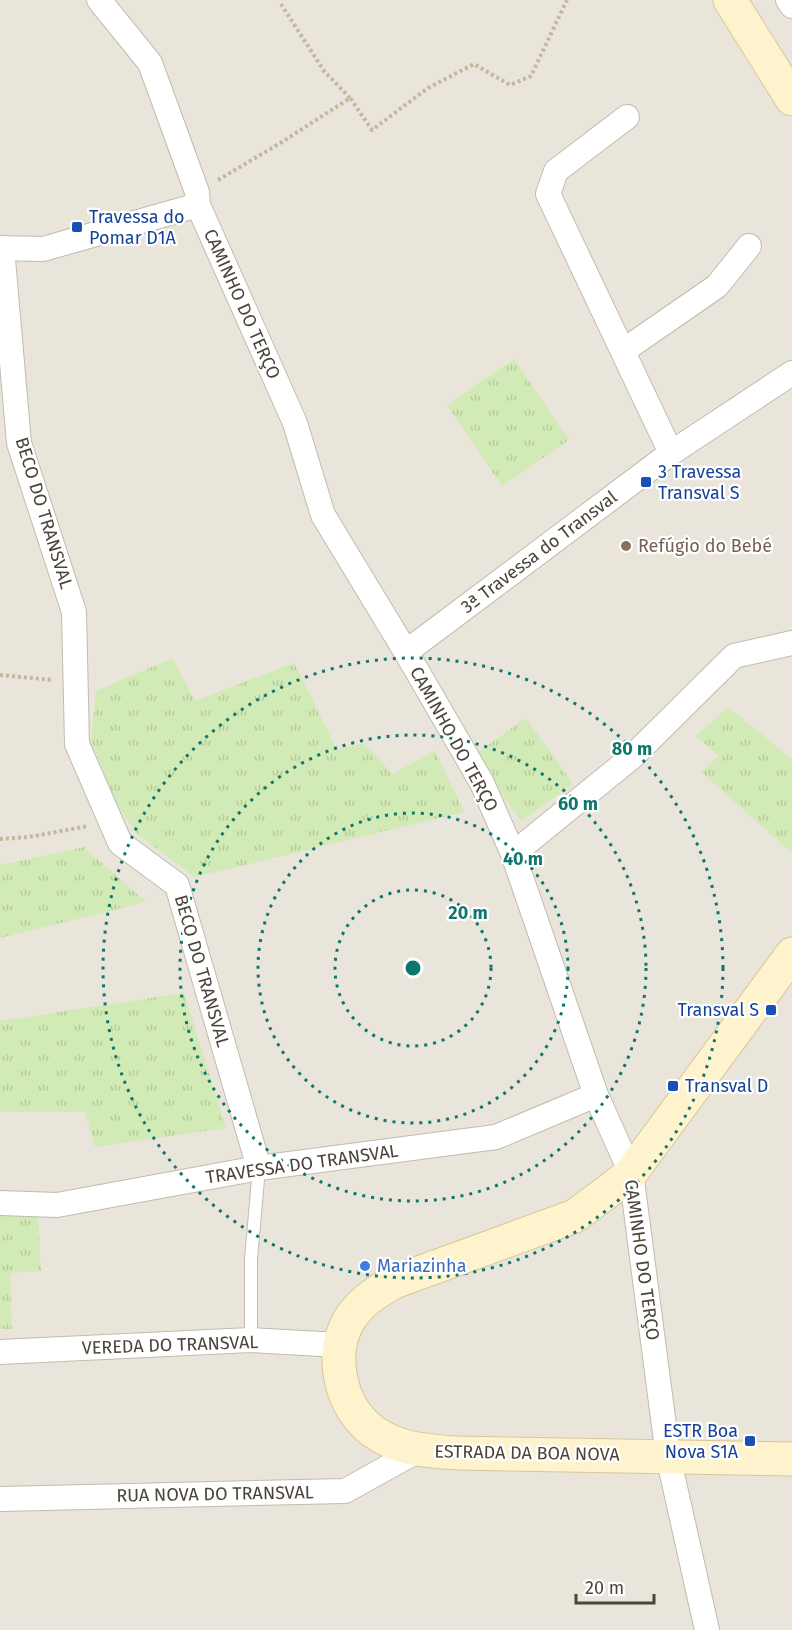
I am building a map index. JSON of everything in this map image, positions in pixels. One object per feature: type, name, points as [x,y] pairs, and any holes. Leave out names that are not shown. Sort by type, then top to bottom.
[{"type":"main road","points":[[730,0],[792,99]]},
{"type":"main road","name":"ESTRADA DA BOA NOVA","points":[[788,970],[631,1173],[575,1216],[394,1282],[363,1302],[344,1330],[339,1345],[339,1368],[352,1408],[373,1431],[400,1445],[419,1450],[458,1453],[792,1459]]},
{"type":"street","name":"CAMINHO DO TERÇO","points":[[99,0],[150,63],[197,199],[296,423],[323,515],[482,783],[513,854],[596,1095],[631,1173],[668,1456],[707,1630]]},
{"type":"street","points":[[788,0],[792,6]]},
{"type":"street","points":[[627,117],[556,171],[548,194],[671,453]]},
{"type":"street","points":[[1,248],[43,249],[197,199]]},
{"type":"street","points":[[623,351],[717,286],[749,246]]},
{"type":"street","name":"BECO DO TRANSVAL","points":[[1,248],[19,443],[74,612],[77,744],[120,843],[177,885],[260,1168]]},
{"type":"street","name":"3ª Travessa do Transval","points":[[406,652],[671,453],[792,373]]},
{"type":"street","points":[[513,854],[632,757],[734,656],[792,643]]},
{"type":"street","name":"TRAVESSA DO TRANSVAL","points":[[0,1203],[57,1205],[260,1168],[496,1137],[596,1095]]},
{"type":"street","name":"VEREDA DO TRANSVAL","points":[[0,1352],[251,1340],[339,1345]]},
{"type":"street","name":"RUA NOVA DO TRANSVAL","points":[[0,1499],[345,1491],[419,1450]]},
{"type":"lane","name":"BECO DO TRANSVAL","points":[[251,1340],[251,1258],[260,1168]]},
{"type":"path","points":[[281,4],[324,71],[350,98],[372,130],[428,88],[474,64],[510,85],[531,76],[567,0]]},
{"type":"path","points":[[197,199],[350,98]]},
{"type":"path","points":[[0,675],[75,682]]},
{"type":"path","points":[[0,839],[29,837],[111,822]]},
{"type":"shaded area","points":[[0,0],[792,0],[792,1630],[0,1630]]},
{"type":"green space","points":[[514,359],[569,440],[502,486],[447,405]]},
{"type":"green space","points":[[173,658],[195,701],[294,663],[337,750],[364,743],[392,774],[435,751],[464,812],[195,877],[137,834],[118,806],[91,741],[96,691]]},
{"type":"green space","points":[[728,707],[792,759],[792,853],[701,772],[719,756],[696,736]]},
{"type":"green space","points":[[526,718],[573,784],[521,821],[474,755]]},
{"type":"green space","points":[[84,847],[146,902],[0,938],[0,865]]},
{"type":"green space","points":[[184,993],[226,1128],[95,1147],[85,1112],[0,1112],[0,1021]]},
{"type":"green space","points":[[38,1213],[41,1271],[10,1273],[12,1329],[0,1329],[0,1215]]},
{"type":"place","name":"Travessa do Pomar D1A","points":[[77,227]]},
{"type":"place","name":"3 Travessa Transval S","points":[[646,482]]},
{"type":"place","name":"Refúgio do Bebé","points":[[626,546]]},
{"type":"place","name":"Transval S","points":[[771,1010]]},
{"type":"place","name":"Transval D","points":[[673,1086]]},
{"type":"place","name":"Mariazinha","points":[[365,1266]]},
{"type":"place","name":"ESTR Boa Nova S1A","points":[[750,1441]]}]
